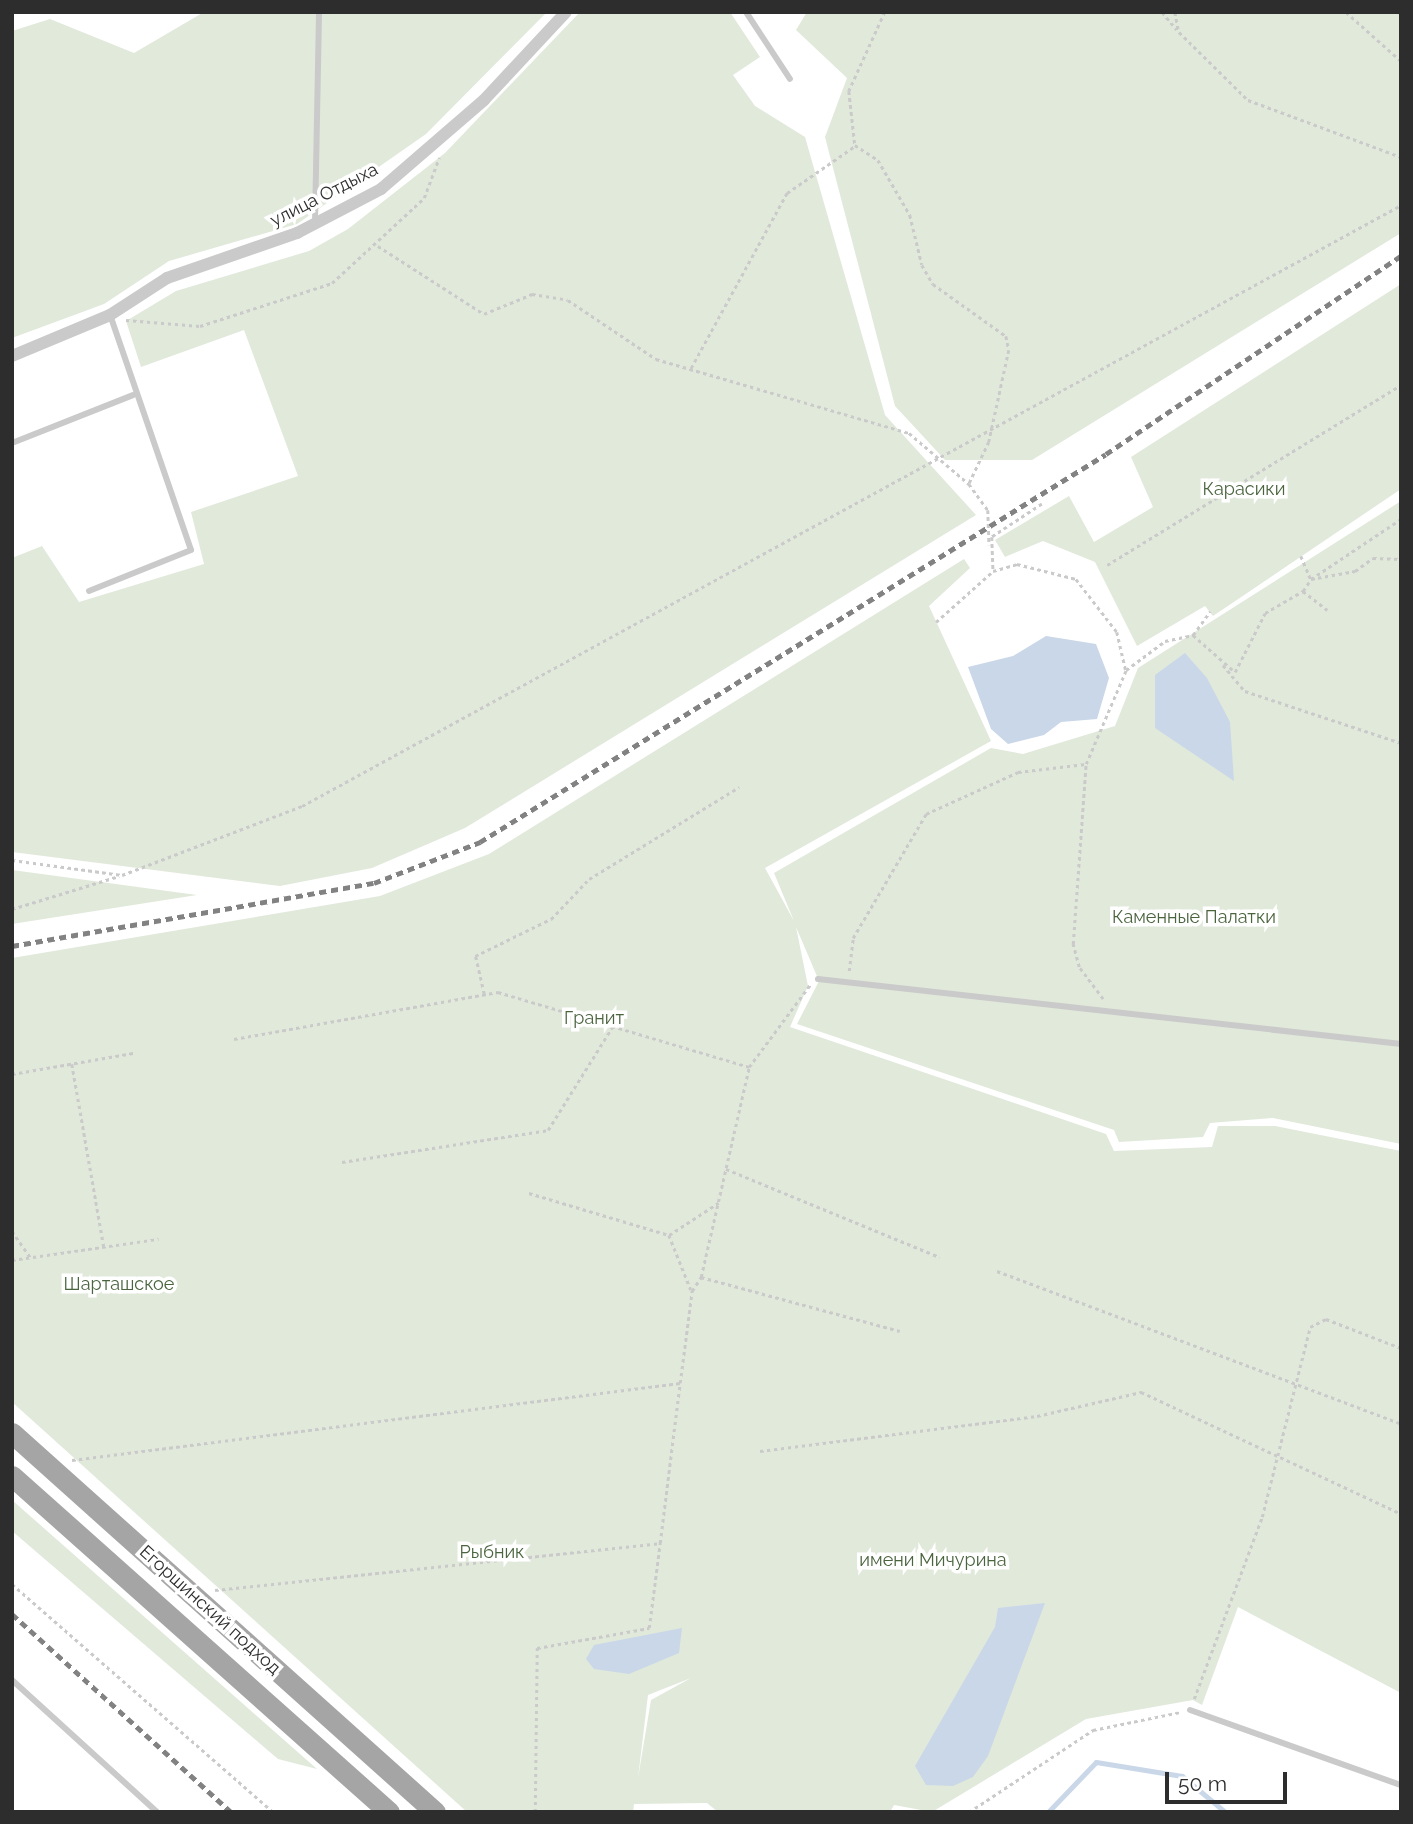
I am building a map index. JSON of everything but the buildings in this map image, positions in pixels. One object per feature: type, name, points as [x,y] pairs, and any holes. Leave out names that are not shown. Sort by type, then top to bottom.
[{"type":"main road","name":"Егоршинский подход","points":[[12,1433],[435,1812]]},
{"type":"main road","name":"Егоршинский подход","points":[[12,1476],[388,1811],[393,1791],[408,1787]]},
{"type":"street","name":"улица Отдыха","points":[[12,356],[110,316],[167,278],[315,222],[381,189],[449,132],[566,12]]},
{"type":"lane","points":[[315,222],[319,12]]},
{"type":"lane","points":[[746,12],[790,79]]},
{"type":"lane","points":[[89,591],[191,550],[133,395],[110,316]]},
{"type":"lane","points":[[12,443],[133,395]]},
{"type":"lane","points":[[818,979],[1401,1044]]},
{"type":"lane","points":[[12,1680],[157,1812]]},
{"type":"lane","points":[[1190,1710],[1401,1785]]},
{"type":"path","points":[[855,145],[849,91],[885,12]]},
{"type":"path","points":[[1162,12],[1248,100],[1401,157]]},
{"type":"path","points":[[1175,12],[1179,32]]},
{"type":"path","points":[[1346,12],[1401,61]]},
{"type":"path","points":[[110,316],[149,327],[200,326],[332,283],[378,246],[424,198],[449,132]]},
{"type":"path","points":[[691,368],[787,193],[855,145]]},
{"type":"path","points":[[855,145],[878,160],[910,215],[922,265],[933,284],[1006,336],[1009,350],[993,424],[969,484]]},
{"type":"path","points":[[12,909],[122,875],[302,806],[931,457],[1401,205]]},
{"type":"path","points":[[378,246],[484,314],[532,294],[568,300],[656,359],[909,433],[931,457],[969,484],[988,510],[993,571]]},
{"type":"path","points":[[1107,565],[1401,385]]},
{"type":"path","points":[[989,545],[1042,504]]},
{"type":"path","points":[[1221,663],[1235,672],[1265,613],[1303,591],[1311,579],[1401,519]]},
{"type":"path","points":[[1301,556],[1311,579]]},
{"type":"path","points":[[1311,579],[1355,571],[1373,558],[1401,559]]},
{"type":"path","points":[[936,622],[993,571],[1017,564],[1076,579],[1117,632],[1126,670]]},
{"type":"path","points":[[1303,591],[1327,610]]},
{"type":"path","points":[[1114,1012],[1079,967],[1073,944],[1086,764],[1126,670],[1165,641],[1193,635],[1210,612]]},
{"type":"path","points":[[1193,635],[1245,691],[1401,743]]},
{"type":"path","points":[[848,983],[853,938],[926,814],[1018,772],[1086,764]]},
{"type":"path","points":[[484,994],[475,956],[551,919],[589,879],[739,787]]},
{"type":"path","points":[[12,860],[122,875]]},
{"type":"path","points":[[535,1812],[537,1648],[649,1628],[692,1291],[701,1276],[749,1067],[818,979]]},
{"type":"path","points":[[234,1039],[498,992],[749,1067]]},
{"type":"path","points":[[342,1162],[548,1130],[613,1026]]},
{"type":"path","points":[[12,1074],[133,1053]]},
{"type":"path","points":[[72,1064],[104,1247]]},
{"type":"path","points":[[726,1169],[940,1257]]},
{"type":"path","points":[[529,1193],[668,1235],[718,1203]]},
{"type":"path","points":[[12,1231],[30,1257]]},
{"type":"path","points":[[668,1235],[692,1291]]},
{"type":"path","points":[[12,1260],[158,1239]]},
{"type":"path","points":[[997,1271],[1401,1424]]},
{"type":"path","points":[[701,1276],[900,1331]]},
{"type":"path","points":[[969,1812],[1093,1730],[1190,1710],[1262,1517],[1276,1450],[1310,1327],[1326,1319],[1401,1348]]},
{"type":"path","points":[[60,1476],[73,1460],[680,1383]]},
{"type":"path","points":[[760,1451],[1037,1416],[1141,1392],[1276,1450],[1401,1514]]},
{"type":"path","points":[[204,1604],[217,1588],[660,1543]]},
{"type":"path","points":[[12,1584],[273,1812]]},
{"type":"green space","points":[[204,12],[547,12],[426,134],[297,224],[169,261],[104,304],[12,338],[12,31],[50,19],[134,53]]},
{"type":"green space","points":[[580,12],[730,12],[760,57],[733,75],[755,106],[805,137],[885,415],[976,515],[465,828],[372,868],[280,886],[12,852],[12,558],[42,546],[79,602],[204,564],[191,512],[298,476],[244,330],[141,367],[126,321],[176,291],[309,251],[348,229],[445,153]]},
{"type":"green space","points":[[807,12],[1401,12],[1401,233],[1032,460],[945,460],[895,406],[825,137],[847,78],[796,30]]},
{"type":"green space","name":"Карасики","points":[[1401,284],[1401,489],[1213,616],[1205,606],[1137,646],[1095,562],[1043,541],[1005,557],[995,540],[1069,496],[1094,542],[1153,507],[1131,457]]},
{"type":"green space","points":[[1401,501],[1401,1144],[1273,1118],[1210,1123],[1203,1137],[1119,1142],[1114,1130],[797,1024],[819,981],[796,927],[808,986],[790,1027],[1106,1134],[1114,1151],[1212,1147],[1218,1126],[1275,1126],[1401,1151],[1401,1693],[1238,1607],[1202,1705],[1193,1700],[1086,1719],[932,1812],[894,1805],[890,1812],[718,1812],[707,1803],[634,1804],[633,1812],[467,1812],[12,1402],[12,958],[380,896],[489,854],[964,559],[970,568],[929,606],[991,741],[765,868],[794,921],[774,873],[991,748],[1023,754],[1115,726],[1138,668]],"holes":[[[691,1678],[651,1700],[638,1778],[648,1695]]]},
{"type":"green space","points":[[12,870],[197,895],[12,924]]},
{"type":"green space","points":[[12,1500],[317,1769],[278,1759],[12,1531]]},
{"type":"water","points":[[1046,636],[1096,644],[1109,678],[1097,719],[1061,722],[1044,735],[1008,744],[991,729],[968,667],[1013,656]]},
{"type":"water","points":[[1185,653],[1207,678],[1230,722],[1234,781],[1155,728],[1155,675]]},
{"type":"water","points":[[1045,1603],[988,1756],[973,1777],[953,1786],[926,1785],[915,1766],[995,1627],[998,1608]]},
{"type":"water","points":[[682,1628],[679,1653],[629,1674],[594,1669],[586,1659],[594,1645]]},
{"type":"waterway","points":[[1048,1812],[1096,1762],[1182,1776],[1225,1812]]},
{"type":"railway","points":[[12,946],[374,883],[480,842],[1106,454],[1401,256]]},
{"type":"railway","points":[[12,1614],[231,1812]]},
{"type":"park label","name":"Каменные Палатки","points":[[1194,917]]},
{"type":"park label","name":"Гранит","points":[[594,1018]]},
{"type":"park label","name":"Шарташское","points":[[119,1284]]},
{"type":"park label","name":"Рыбник","points":[[492,1552]]},
{"type":"park label","name":"имени Мичурина","points":[[933,1560]]}]
